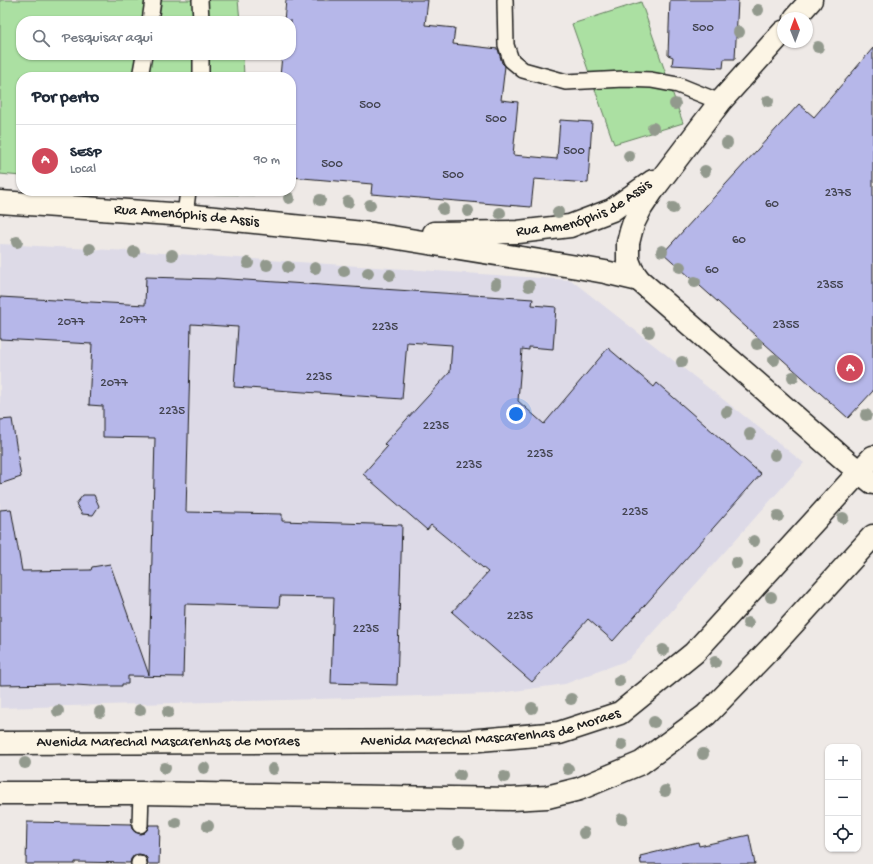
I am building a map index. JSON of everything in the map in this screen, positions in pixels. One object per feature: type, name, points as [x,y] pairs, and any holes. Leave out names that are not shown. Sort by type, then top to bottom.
[{"type":"main road","points":[[800,12],[811,0]]},
{"type":"main road","points":[[668,171],[720,102],[777,39]]},
{"type":"main road","name":"Rua Amenóphis de Assis","points":[[373,234],[518,232],[570,226],[612,210],[668,171]]},
{"type":"main road","name":"Rua Amenóphis de Assis","points":[[668,171],[652,190],[634,222],[628,243],[628,260],[632,270],[639,280],[868,470]]},
{"type":"main road","name":"Rua Amenóphis de Assis","points":[[0,202],[185,216],[373,234],[577,267],[639,280]]},
{"type":"main road","name":"Avenida Marechal Mascarenhas de Moraes","points":[[0,743],[468,741],[559,733],[620,713],[694,653],[868,470]]},
{"type":"main road","points":[[0,793],[141,793],[512,799],[547,797],[578,789],[641,764],[706,716],[770,649],[873,536]]},
{"type":"lane","points":[[151,16],[153,0]]},
{"type":"lane","points":[[200,0],[201,16]]},
{"type":"lane","points":[[505,0],[506,45],[512,60],[523,70],[566,82],[624,79],[651,80],[678,85],[720,102]]},
{"type":"lane","points":[[141,72],[143,60]]},
{"type":"lane","points":[[201,60],[201,72]]},
{"type":"lane","points":[[185,216],[187,196]]},
{"type":"lane","points":[[140,825],[141,793]]},
{"type":"shaded area","points":[[0,244],[147,252],[571,280],[804,463],[628,660],[565,684],[492,694],[0,708]]},
{"type":"green space","points":[[0,0],[238,0],[240,16],[16,16],[16,60],[243,60],[244,72],[16,72],[16,176],[0,174]]},
{"type":"green space","points":[[641,2],[683,123],[614,144],[572,24]]},
{"type":"building","points":[[286,0],[428,0],[425,25],[455,28],[453,44],[498,49],[502,63],[505,66],[501,100],[518,102],[513,155],[557,159],[560,120],[592,122],[588,183],[534,179],[531,207],[371,194],[372,184],[296,177],[296,72],[280,72],[282,60],[296,60],[296,16],[284,16]]},
{"type":"building","points":[[670,0],[738,0],[735,59],[724,59],[723,68],[672,65],[673,57],[668,55]]},
{"type":"building","points":[[873,48],[873,391],[848,418],[663,253],[799,104],[814,117]]},
{"type":"building","points":[[146,277],[215,278],[533,299],[532,305],[556,307],[553,349],[529,347],[529,350],[522,349],[518,401],[544,424],[608,348],[654,387],[657,383],[761,474],[613,641],[588,619],[532,682],[452,612],[488,572],[431,525],[427,530],[363,474],[387,447],[384,444],[450,372],[452,345],[407,342],[402,399],[234,387],[238,327],[191,324],[186,512],[282,514],[282,521],[402,525],[397,685],[331,683],[334,597],[280,596],[279,607],[185,604],[183,677],[128,676],[128,684],[122,684],[122,686],[61,684],[0,685],[0,510],[11,509],[22,571],[91,570],[92,567],[110,564],[149,675],[155,438],[103,437],[103,406],[89,405],[92,344],[0,339],[0,297],[145,305]]},
{"type":"building","points":[[12,419],[21,477],[0,484],[0,420]]},
{"type":"building","points":[[83,495],[94,495],[99,506],[93,515],[82,514],[76,504]]},
{"type":"building","points":[[27,822],[131,824],[132,829],[140,834],[147,830],[149,825],[160,825],[159,864],[148,864],[147,858],[144,855],[139,854],[134,855],[130,863],[75,862],[75,864],[26,864]]},
{"type":"building","points":[[749,835],[755,864],[641,864],[640,856],[698,842],[699,846]]},
{"type":"place","name":"SESP","points":[[850,368]]}]
